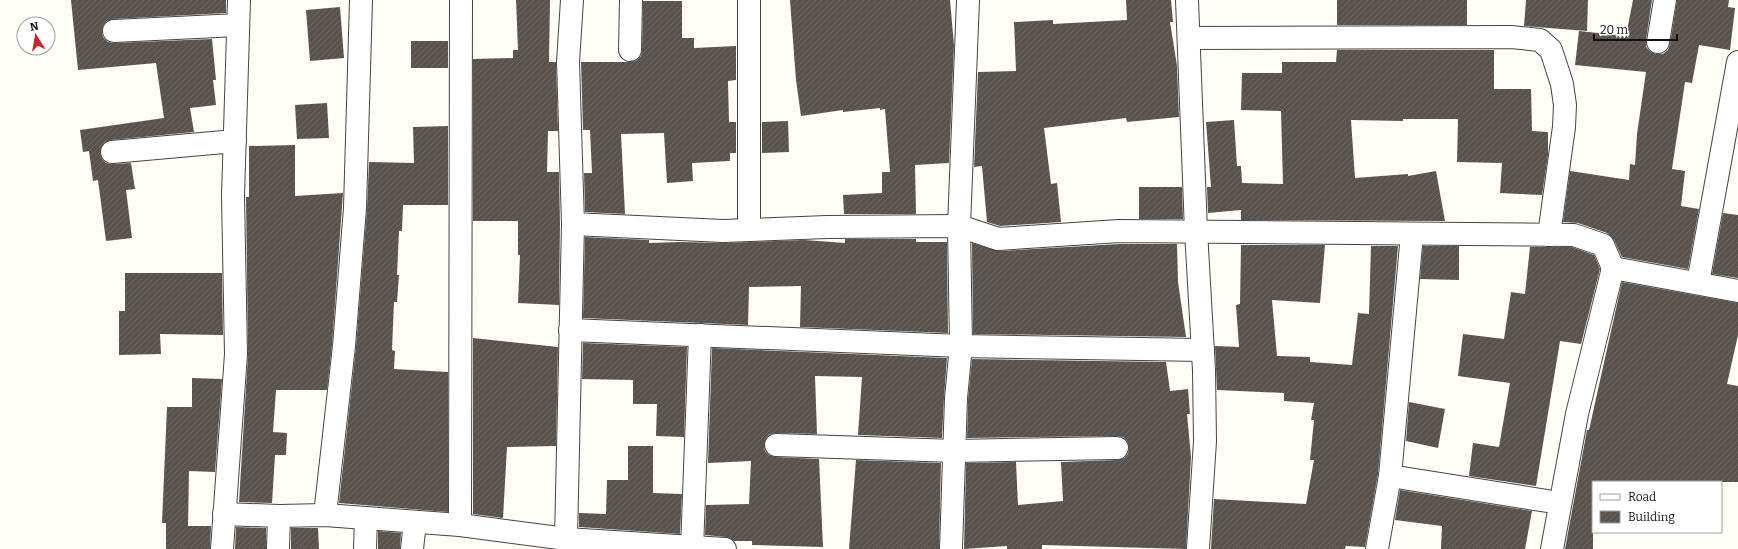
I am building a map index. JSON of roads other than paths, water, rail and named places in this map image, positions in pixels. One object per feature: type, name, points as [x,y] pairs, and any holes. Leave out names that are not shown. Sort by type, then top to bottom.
[{"type":"street","points":[[222,549],[236,354],[233,196],[239,0]]},
{"type":"street","points":[[325,515],[344,346],[355,208],[361,0]]},
{"type":"street","points":[[460,525],[461,0]]},
{"type":"street","points":[[566,539],[573,224],[568,62],[572,0]]},
{"type":"street","points":[[630,50],[631,0]]},
{"type":"street","points":[[749,0],[749,229]]},
{"type":"street","points":[[951,549],[956,398],[961,346],[959,226],[968,0]]},
{"type":"street","points":[[1187,0],[1196,231],[1203,350],[1205,441],[1198,549]]},
{"type":"street","points":[[1658,42],[1665,0]]},
{"type":"street","points":[[114,31],[238,25]]},
{"type":"street","points":[[1189,38],[1511,37],[1540,40],[1551,50],[1562,84],[1565,105],[1564,127],[1549,235]]},
{"type":"street","points":[[1698,283],[1738,62]]},
{"type":"street","points":[[112,152],[235,141]]},
{"type":"street","points":[[573,224],[723,230],[959,226],[998,239],[1119,231],[1574,235],[1603,245],[1613,268],[1577,414],[1552,549]]},
{"type":"street","points":[[1377,549],[1390,476],[1412,234]]},
{"type":"street","points":[[1613,268],[1738,291]]},
{"type":"street","points":[[570,330],[961,346],[1203,350]]},
{"type":"street","points":[[692,548],[700,335]]},
{"type":"street","points":[[776,445],[955,451],[1116,448]]},
{"type":"street","points":[[1390,476],[1560,503]]},
{"type":"street","points":[[224,514],[279,516],[325,515],[460,525],[566,539],[725,549]]},
{"type":"street","points":[[278,549],[279,516]]},
{"type":"street","points":[[365,549],[366,518]]},
{"type":"street","points":[[412,549],[415,522]]}]
